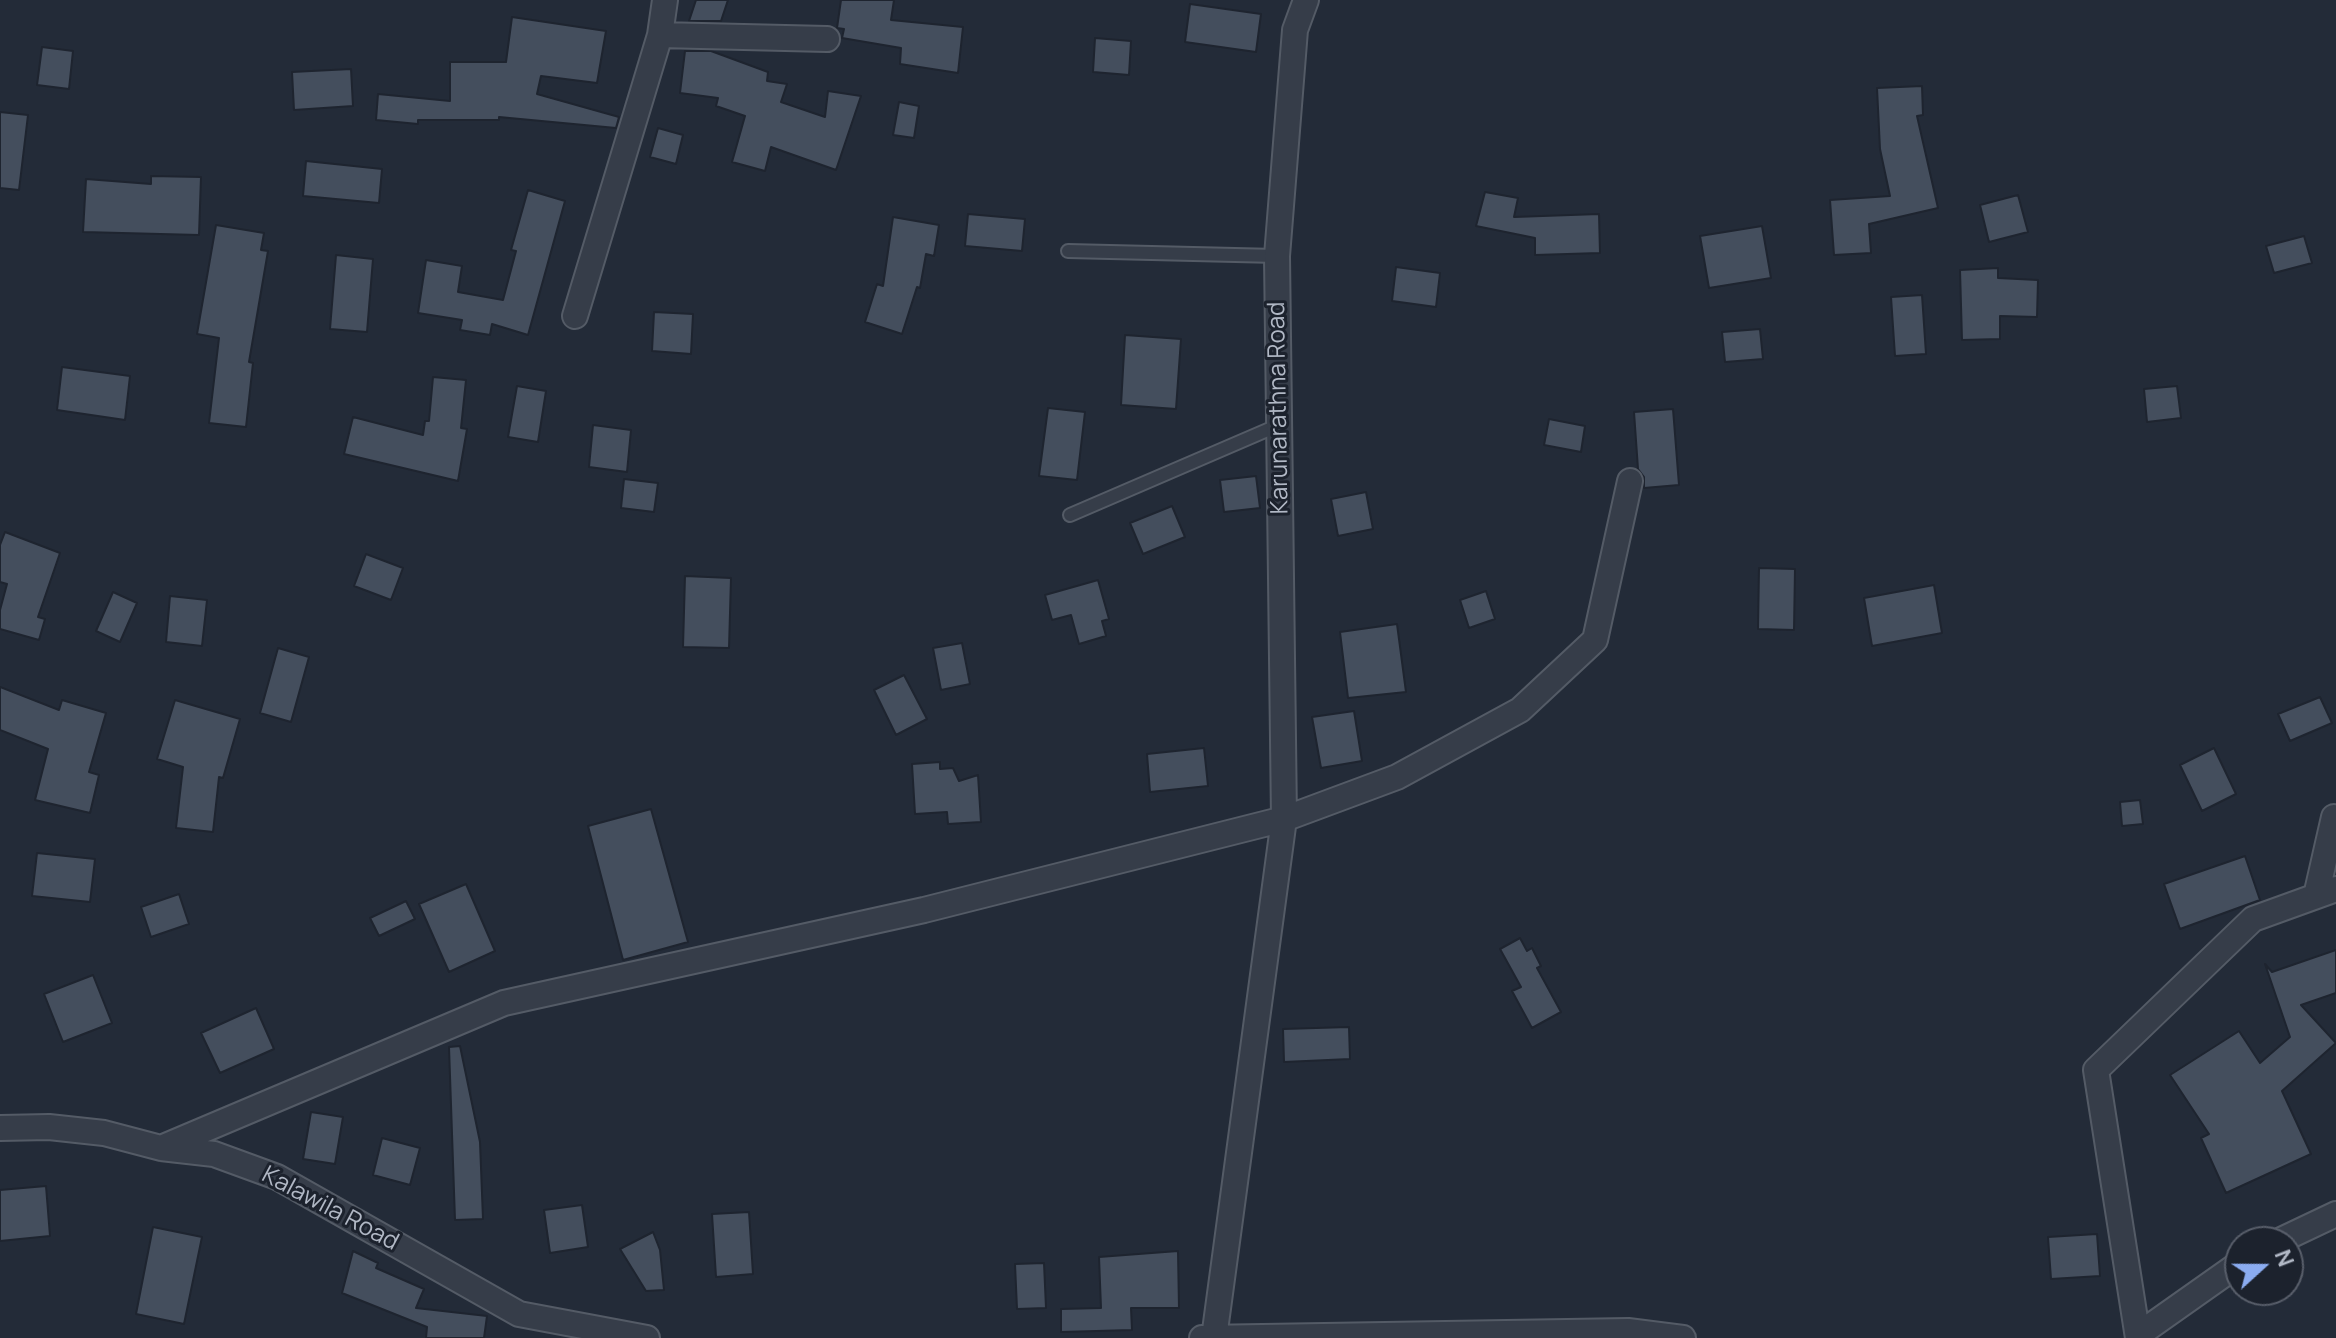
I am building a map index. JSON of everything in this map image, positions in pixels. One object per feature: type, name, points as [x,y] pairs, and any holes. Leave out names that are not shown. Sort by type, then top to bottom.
[{"type":"street","points":[[575,316],[660,35],[665,0]]},
{"type":"street","name":"Karunarathna Road","points":[[1214,1338],[1284,819],[1277,256],[1295,30],[1306,0]]},
{"type":"street","points":[[660,35],[827,39]]},
{"type":"street","points":[[161,1148],[504,1003],[924,910],[1284,819],[1397,777],[1520,710],[1595,640],[1630,481]]},
{"type":"street","points":[[2224,1275],[2138,1337],[2096,1070],[2253,919],[2326,893],[2334,817]]},
{"type":"street","name":"Kalawila Road","points":[[0,1128],[49,1127],[104,1133],[161,1148],[214,1154],[277,1177],[519,1314],[647,1338]]},
{"type":"street","points":[[2304,1229],[2336,1214]]},
{"type":"street","points":[[1202,1338],[1628,1331],[1683,1338]]},
{"type":"lane","points":[[1068,251],[1277,256]]},
{"type":"lane","points":[[1070,515],[1279,425]]},
{"type":"building","points":[[696,0],[728,0],[721,21],[689,21]]},
{"type":"building","points":[[841,0],[894,0],[891,20],[963,27],[958,73],[900,64],[901,48],[842,38],[844,29],[837,28]]},
{"type":"building","points":[[1190,4],[1261,14],[1256,52],[1185,42]]},
{"type":"building","points":[[512,17],[606,31],[597,83],[541,76],[537,94],[619,117],[616,128],[499,117],[499,120],[418,120],[418,124],[376,120],[378,94],[450,101],[450,62],[506,62]]},
{"type":"building","points":[[1095,38],[1131,41],[1129,75],[1093,72]]},
{"type":"building","points":[[42,47],[73,51],[69,89],[37,85]]},
{"type":"building","points":[[685,51],[711,51],[768,72],[767,81],[787,84],[781,102],[825,117],[828,91],[861,96],[836,170],[771,147],[765,171],[732,162],[745,116],[716,106],[718,98],[680,93]]},
{"type":"building","points":[[351,69],[353,106],[294,110],[292,72]]},
{"type":"building","points":[[1922,86],[1923,115],[1917,116],[1938,208],[1869,224],[1871,253],[1834,255],[1830,200],[1890,196],[1880,149],[1877,88]]},
{"type":"building","points":[[899,102],[919,106],[914,138],[893,135]]},
{"type":"building","points":[[0,112],[28,115],[19,190],[0,188]]},
{"type":"building","points":[[658,128],[683,135],[676,164],[650,157]]},
{"type":"building","points":[[306,161],[382,169],[379,203],[303,196]]},
{"type":"building","points":[[151,176],[201,177],[199,235],[83,232],[86,179],[151,184]]},
{"type":"building","points":[[528,190],[565,201],[528,335],[492,324],[490,335],[460,330],[462,320],[418,313],[426,260],[462,266],[458,292],[503,300],[516,251],[511,250]]},
{"type":"building","points":[[1485,192],[1518,198],[1514,217],[1599,214],[1600,253],[1535,255],[1535,238],[1476,226]]},
{"type":"building","points":[[2018,195],[2028,232],[1989,242],[1980,205]]},
{"type":"building","points":[[968,214],[1025,219],[1022,251],[965,246]]},
{"type":"building","points":[[893,217],[939,225],[934,256],[926,254],[920,288],[917,287],[902,334],[865,322],[877,284],[883,286]]},
{"type":"building","points":[[216,225],[264,233],[261,250],[268,251],[249,362],[253,363],[246,427],[209,423],[219,338],[197,334]]},
{"type":"building","points":[[1762,226],[1771,278],[1709,288],[1700,236]]},
{"type":"building","points":[[2304,236],[2312,263],[2274,273],[2266,246]]},
{"type":"building","points":[[336,255],[373,259],[367,332],[330,329]]},
{"type":"building","points":[[1396,267],[1440,273],[1436,307],[1392,301]]},
{"type":"building","points":[[1998,268],[1998,278],[2038,280],[2037,317],[2000,316],[2000,339],[1962,340],[1960,270]]},
{"type":"building","points":[[1922,295],[1926,354],[1895,356],[1891,297]]},
{"type":"building","points":[[654,312],[693,314],[691,354],[652,351]]},
{"type":"building","points":[[1760,329],[1763,359],[1725,362],[1722,332]]},
{"type":"building","points":[[1125,335],[1181,339],[1176,409],[1121,405]]},
{"type":"building","points":[[62,367],[130,376],[125,420],[57,410]]},
{"type":"building","points":[[433,377],[466,380],[461,428],[467,429],[458,481],[344,454],[353,417],[423,435],[425,421],[429,421]]},
{"type":"building","points":[[517,386],[546,391],[538,442],[508,437]]},
{"type":"building","points":[[2177,386],[2181,418],[2147,422],[2144,389]]},
{"type":"building","points":[[1048,408],[1085,412],[1077,480],[1039,476]]},
{"type":"building","points":[[1673,409],[1679,485],[1644,488],[1644,477],[1638,469],[1634,412]]},
{"type":"building","points":[[1549,419],[1585,426],[1581,452],[1544,445]]},
{"type":"building","points":[[593,425],[631,430],[627,472],[589,467]]},
{"type":"building","points":[[1256,476],[1260,508],[1224,512],[1220,480]]},
{"type":"building","points":[[624,479],[658,483],[654,512],[621,508]]},
{"type":"building","points":[[1366,492],[1373,529],[1338,536],[1331,499]]},
{"type":"building","points":[[1172,506],[1185,537],[1143,554],[1130,523]]},
{"type":"building","points":[[5,532],[60,553],[38,617],[45,619],[39,640],[0,629],[0,610],[7,584],[0,582],[0,545]]},
{"type":"building","points":[[366,554],[403,568],[391,600],[354,586]]},
{"type":"building","points":[[1759,568],[1795,569],[1794,630],[1758,629]]},
{"type":"building","points":[[685,576],[731,578],[729,648],[683,647]]},
{"type":"building","points":[[1098,580],[1109,619],[1102,621],[1106,636],[1079,644],[1071,615],[1052,620],[1045,595]]},
{"type":"building","points":[[1934,585],[1942,633],[1872,646],[1864,598]]},
{"type":"building","points":[[1486,591],[1495,619],[1469,628],[1460,600]]},
{"type":"building","points":[[113,592],[137,603],[120,642],[96,631]]},
{"type":"building","points":[[170,596],[207,600],[202,646],[166,642]]},
{"type":"building","points":[[1397,624],[1406,692],[1348,698],[1340,632]]},
{"type":"building","points":[[962,643],[970,684],[941,690],[933,648]]},
{"type":"building","points":[[278,648],[309,657],[291,722],[260,713]]},
{"type":"building","points":[[904,675],[927,719],[896,735],[874,690]]},
{"type":"building","points":[[0,687],[59,710],[62,700],[106,713],[89,772],[99,775],[90,813],[35,800],[48,749],[0,730]]},
{"type":"building","points":[[2320,697],[2332,723],[2290,741],[2278,714]]},
{"type":"building","points":[[175,700],[240,719],[223,778],[219,777],[213,832],[176,828],[183,767],[157,759]]},
{"type":"building","points":[[1354,711],[1362,761],[1321,768],[1312,717]]},
{"type":"building","points":[[1204,748],[1208,786],[1150,792],[1147,754]]},
{"type":"building","points":[[2214,748],[2236,794],[2202,811],[2180,765]]},
{"type":"building","points":[[940,762],[940,769],[953,768],[959,781],[978,775],[981,822],[948,824],[947,812],[915,814],[912,764]]},
{"type":"building","points":[[2140,800],[2143,824],[2122,826],[2120,802]]},
{"type":"building","points":[[651,809],[688,942],[623,960],[588,826]]},
{"type":"building","points":[[37,853],[95,859],[90,902],[32,896]]},
{"type":"building","points":[[2245,856],[2260,900],[2180,929],[2164,884]]},
{"type":"building","points":[[466,884],[495,951],[449,972],[419,904]]},
{"type":"building","points":[[179,894],[189,924],[151,937],[141,907]]},
{"type":"building","points":[[406,901],[415,919],[379,936],[370,918]]},
{"type":"building","points":[[1520,938],[1527,951],[1532,948],[1541,966],[1537,968],[1561,1012],[1532,1028],[1512,991],[1521,987],[1500,949]]},
{"type":"building","points":[[2336,950],[2336,993],[2301,1005],[2336,1043],[2282,1091],[2311,1154],[2226,1193],[2201,1138],[2209,1134],[2170,1075],[2239,1031],[2260,1063],[2290,1037],[2265,964],[2272,972]]},
{"type":"building","points":[[93,975],[112,1023],[63,1042],[44,994]]},
{"type":"building","points":[[256,1008],[274,1049],[220,1073],[201,1033]]},
{"type":"building","points":[[1349,1027],[1350,1059],[1284,1062],[1283,1029]]},
{"type":"building","points":[[460,1046],[480,1142],[483,1219],[455,1220],[449,1047]]},
{"type":"building","points":[[311,1112],[343,1117],[335,1164],[303,1159]]},
{"type":"building","points":[[382,1138],[420,1148],[410,1185],[373,1175]]},
{"type":"building","points":[[46,1186],[50,1236],[0,1241],[0,1190]]},
{"type":"building","points":[[582,1205],[588,1247],[550,1253],[544,1210]]},
{"type":"building","points":[[749,1212],[753,1274],[716,1277],[712,1214]]},
{"type":"building","points":[[153,1227],[202,1237],[184,1324],[136,1314]]},
{"type":"building","points":[[653,1232],[660,1250],[664,1290],[646,1291],[620,1249]]},
{"type":"building","points":[[2097,1234],[2100,1276],[2051,1279],[2048,1237]]},
{"type":"building","points":[[353,1251],[378,1263],[376,1268],[424,1289],[416,1308],[487,1316],[484,1338],[426,1338],[427,1327],[342,1293]]},
{"type":"building","points":[[1178,1251],[1179,1308],[1131,1308],[1132,1330],[1061,1332],[1061,1309],[1101,1308],[1099,1257]]},
{"type":"building","points":[[1044,1263],[1046,1308],[1017,1309],[1015,1264]]}]
